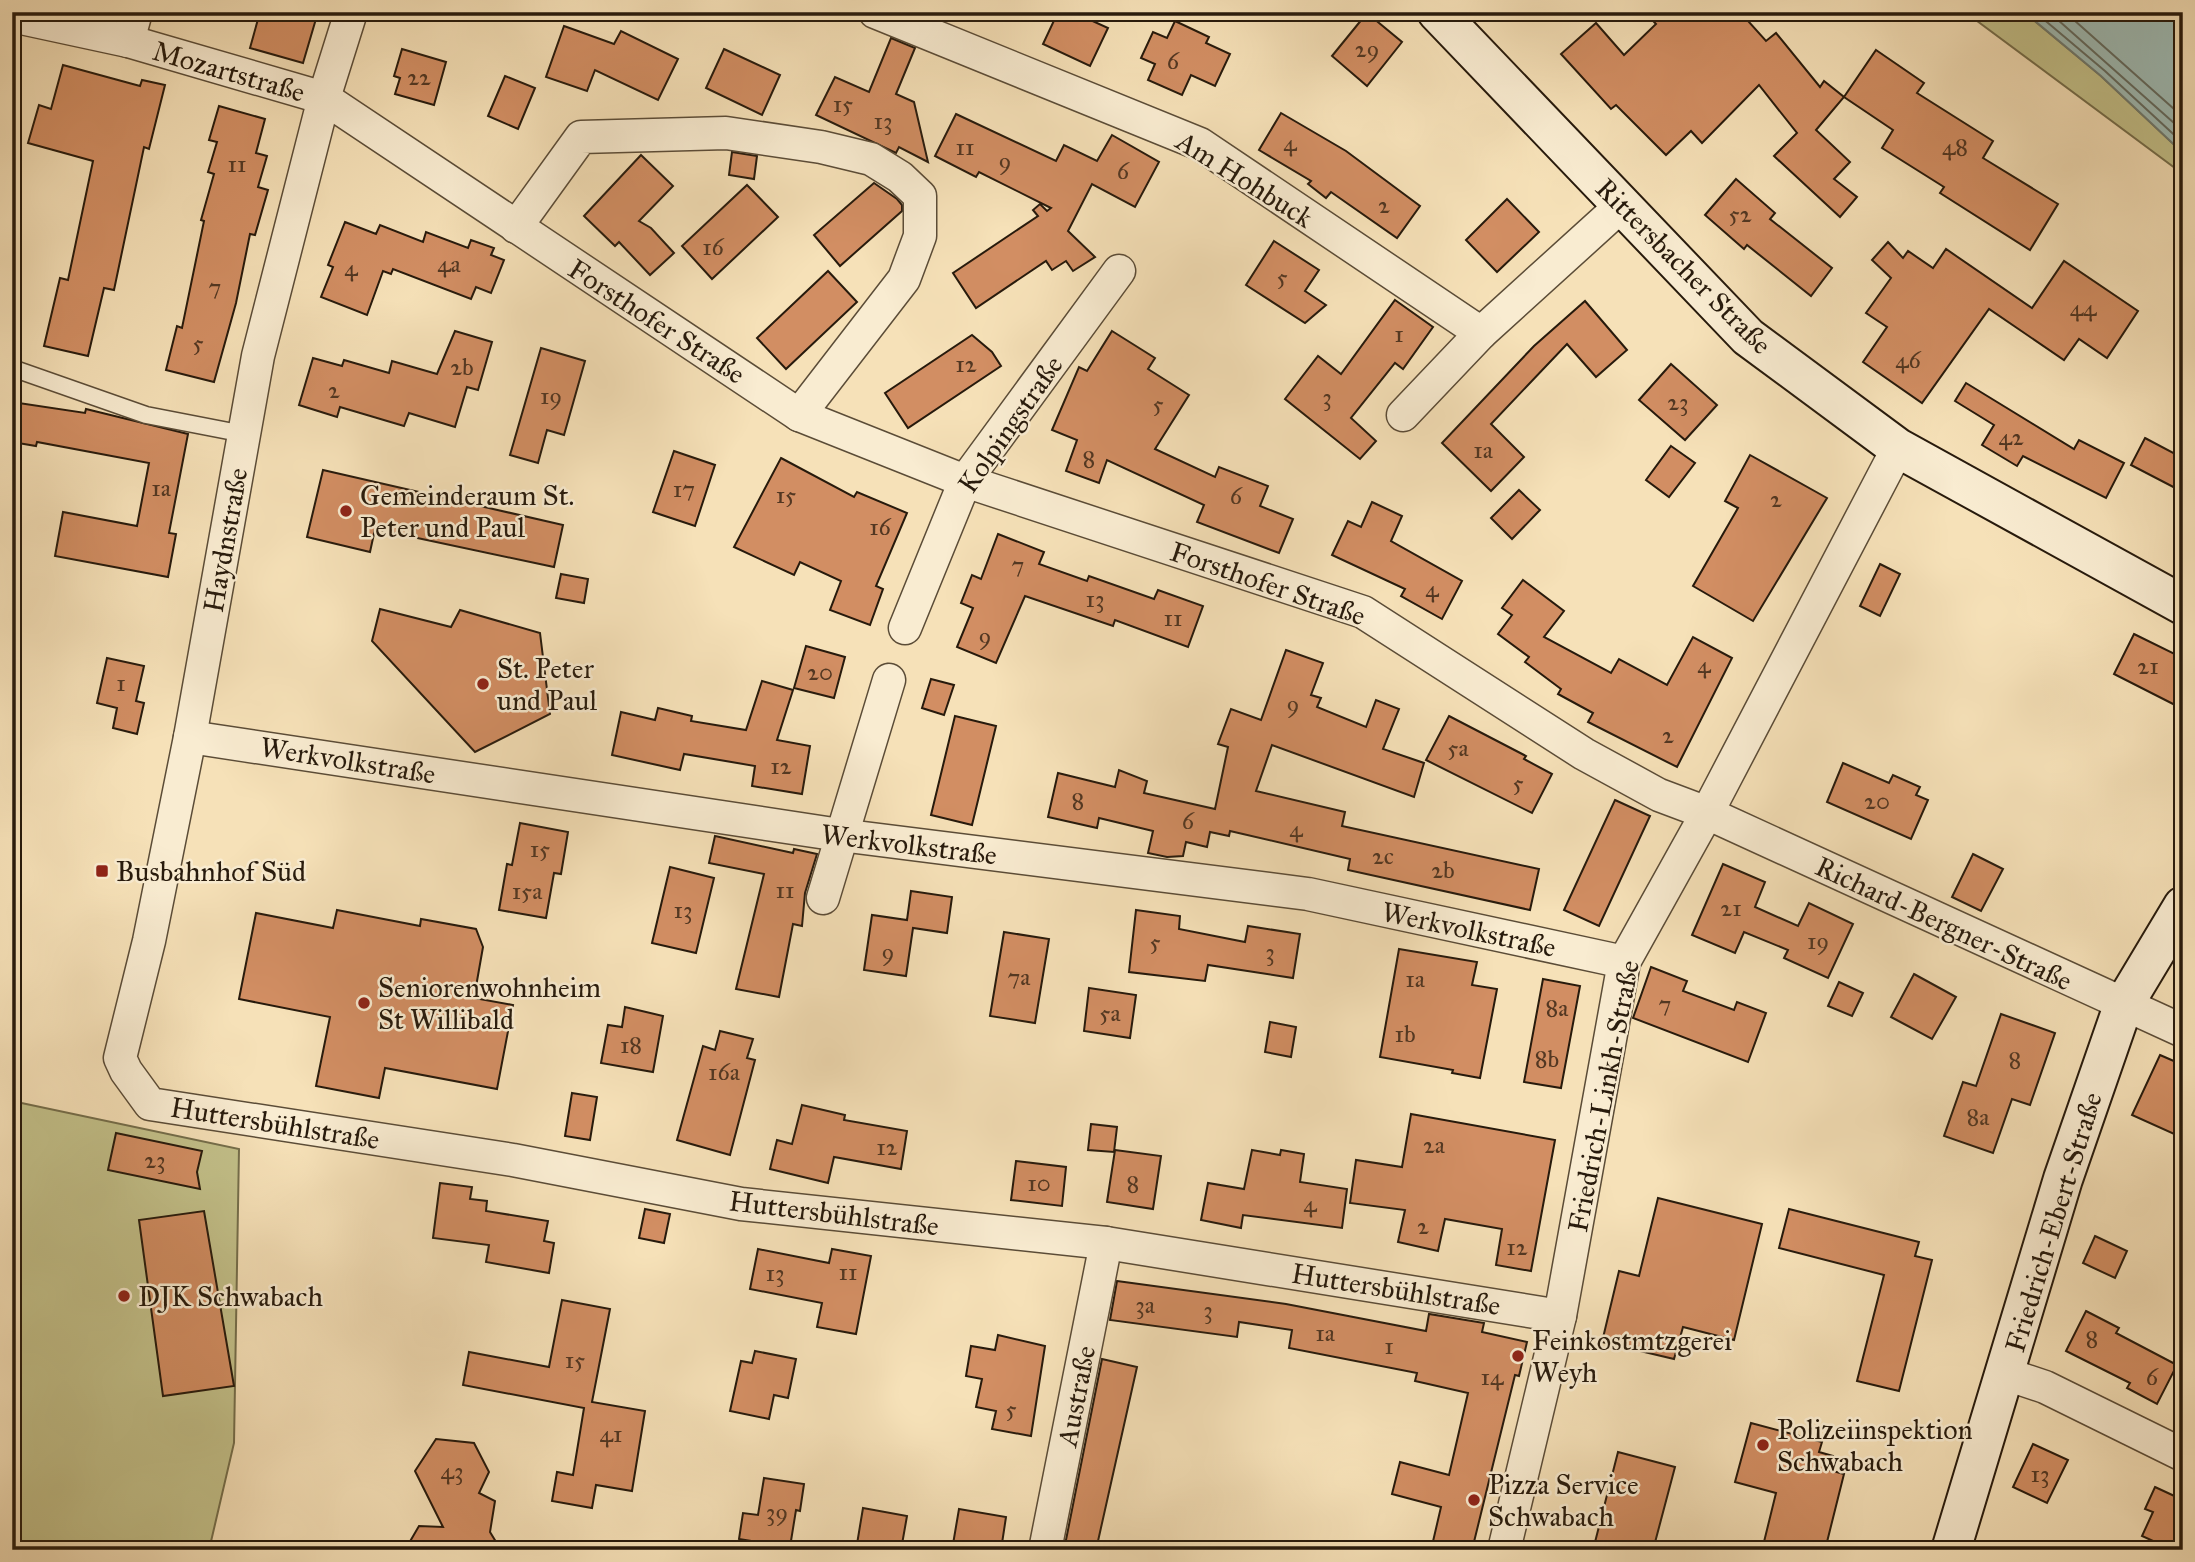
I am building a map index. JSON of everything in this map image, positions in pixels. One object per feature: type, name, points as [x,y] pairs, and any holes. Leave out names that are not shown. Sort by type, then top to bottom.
[{"type":"main road","name":"Rittersbacher Straße","points":[[1437,12],[1748,337],[1898,448],[2183,604]]},
{"type":"main road","name":"Friedrich-Ebert-Straße","points":[[1951,1550],[2063,1179],[2123,1006],[2183,906]]},
{"type":"street","name":"Haydnstraße","points":[[126,1071],[120,1058],[149,941],[190,737],[258,356],[324,99],[351,12]]},
{"type":"street","name":"Am Hohbuck","points":[[875,12],[1200,144],[1481,333]]},
{"type":"street","name":"Mozartstraße","points":[[12,16],[132,27],[324,99]]},
{"type":"street","name":"Forsthofer Straße","points":[[324,99],[799,415],[965,481],[1363,612],[1584,754],[1659,795],[1707,813]]},
{"type":"street","points":[[516,227],[582,137],[726,133],[821,147],[871,159],[900,177],[920,196],[920,236],[904,279],[799,415]]},
{"type":"street","points":[[1403,415],[1481,333],[1622,205]]},
{"type":"street","name":"Kolpingstraße","points":[[905,628],[965,481],[1119,271]]},
{"type":"street","name":"Friedrich-Linkh-Straße","points":[[1504,1550],[1560,1316],[1624,962],[1707,813],[1898,448]]},
{"type":"street","points":[[823,898],[889,680]]},
{"type":"street","name":"Werkvolkstraße","points":[[190,737],[840,835],[1308,894],[1624,962]]},
{"type":"street","name":"Richard-Bergner-Straße","points":[[1707,813],[2123,1006],[2183,1031]]},
{"type":"street","name":"Huttersbühlstraße","points":[[126,1071],[150,1104],[513,1160],[741,1204],[1106,1243],[1560,1316]]},
{"type":"street","name":"Austraße","points":[[1045,1550],[1106,1243]]},
{"type":"street","points":[[2006,1374],[2045,1387],[2183,1455]]},
{"type":"lane","points":[[12,368],[146,415],[244,434]]},
{"type":"shaded area","points":[[1965,12],[2024,12],[2101,76],[2183,153],[2183,174]]},
{"type":"shaded area","name":"DJK Schwabach","points":[[12,1101],[239,1149],[234,1443],[209,1550],[12,1550]]},
{"type":"water","points":[[2024,12],[2183,12],[2183,153],[2101,76]]},
{"type":"building","points":[[260,12],[318,12],[303,63],[250,48]]},
{"type":"building","points":[[1058,12],[1073,12],[1108,28],[1090,66],[1043,44]]},
{"type":"building","points":[[1645,12],[1740,12],[1766,41],[1776,33],[1820,87],[1824,81],[1844,97],[1816,130],[1850,162],[1834,179],[1857,197],[1840,217],[1774,156],[1797,133],[1759,85],[1702,143],[1691,131],[1666,155],[1616,105],[1611,109],[1561,54],[1596,23],[1624,55],[1656,24]]},
{"type":"building","points":[[1367,13],[1402,42],[1367,86],[1332,56]]},
{"type":"building","points":[[1175,21],[1209,37],[1206,43],[1230,54],[1215,86],[1191,75],[1182,95],[1148,80],[1155,64],[1141,58],[1153,32],[1167,38]]},
{"type":"building","points":[[564,26],[614,44],[621,31],[678,59],[658,100],[595,70],[587,91],[546,77]]},
{"type":"building","points":[[891,38],[915,48],[896,94],[914,102],[928,162],[899,147],[896,153],[816,115],[835,77],[869,92]]},
{"type":"building","points":[[402,49],[446,62],[434,105],[395,94],[400,78],[394,76]]},
{"type":"building","points":[[724,49],[780,75],[762,115],[706,88]]},
{"type":"building","points":[[1876,50],[1924,83],[1917,93],[1993,141],[1983,158],[2058,204],[2030,250],[1940,193],[1944,187],[1882,148],[1893,130],[1844,97]]},
{"type":"building","points":[[63,65],[140,86],[142,80],[165,85],[149,149],[144,147],[114,290],[104,288],[88,356],[44,346],[60,278],[68,280],[93,161],[28,143],[39,105],[51,109]]},
{"type":"building","points":[[505,76],[535,88],[518,129],[488,116]]},
{"type":"building","points":[[219,106],[265,119],[256,153],[267,156],[258,187],[268,190],[255,235],[250,234],[236,303],[214,382],[166,370],[177,326],[182,328],[204,221],[201,220],[214,174],[208,172],[217,142],[209,140]]},
{"type":"building","points":[[1281,113],[1346,151],[1420,206],[1397,238],[1331,192],[1326,198],[1308,184],[1311,181],[1259,150]]},
{"type":"building","points":[[956,114],[1056,161],[1064,145],[1097,161],[1112,135],[1159,162],[1135,207],[1092,184],[1068,231],[1095,257],[1073,271],[1066,261],[1052,270],[1046,261],[976,308],[953,273],[1038,216],[1033,210],[1040,204],[1047,211],[1051,208],[979,172],[976,177],[935,156]]},
{"type":"building","points":[[732,152],[757,156],[754,179],[729,175]]},
{"type":"building","points":[[641,155],[673,186],[639,221],[651,228],[674,253],[650,275],[619,242],[615,246],[584,216]]},
{"type":"building","points":[[1736,179],[1775,213],[1770,219],[1832,268],[1811,296],[1747,245],[1744,249],[1705,215]]},
{"type":"building","points":[[874,183],[897,199],[902,205],[902,211],[840,266],[814,235]]},
{"type":"building","points":[[747,185],[778,217],[712,279],[682,246]]},
{"type":"building","points":[[1507,199],[1539,232],[1497,272],[1466,240]]},
{"type":"building","points":[[345,222],[376,234],[380,225],[423,242],[426,232],[468,248],[471,240],[494,248],[491,255],[504,260],[491,293],[476,287],[471,299],[393,269],[391,274],[383,271],[367,315],[321,297],[333,267],[328,265]]},
{"type":"building","points":[[1274,241],[1319,270],[1305,291],[1326,305],[1305,323],[1246,285]]},
{"type":"building","points":[[1888,242],[1903,258],[1908,251],[1933,268],[1946,249],[2032,308],[2064,261],[2138,311],[2107,358],[2079,339],[2064,360],[1989,309],[1922,403],[1863,362],[1887,327],[1866,313],[1891,278],[1872,260]]},
{"type":"building","points":[[828,271],[857,302],[786,369],[757,338]]},
{"type":"building","points":[[1395,300],[1433,327],[1403,369],[1395,363],[1351,418],[1376,441],[1360,459],[1285,399],[1318,356],[1341,374]]},
{"type":"building","points":[[1585,301],[1627,350],[1596,377],[1567,344],[1491,424],[1524,457],[1491,491],[1442,443],[1534,346]]},
{"type":"building","points":[[455,331],[492,342],[478,390],[467,387],[455,427],[409,413],[404,426],[340,407],[337,417],[299,405],[313,358],[342,366],[344,360],[389,373],[392,361],[437,374]]},
{"type":"building","points":[[1112,331],[1155,358],[1148,369],[1189,395],[1155,449],[1215,477],[1219,467],[1268,486],[1260,506],[1293,519],[1279,553],[1197,522],[1204,505],[1107,460],[1099,483],[1066,471],[1077,440],[1052,430],[1079,367],[1087,371]]},
{"type":"building","points":[[972,335],[992,352],[1001,366],[908,428],[885,393]]},
{"type":"building","points":[[541,348],[585,361],[564,435],[547,430],[538,463],[510,455]]},
{"type":"building","points":[[1671,364],[1717,405],[1685,440],[1639,400]]},
{"type":"building","points":[[1966,383],[2074,449],[2079,440],[2124,463],[2106,498],[2023,456],[2017,466],[1982,445],[1994,425],[1955,401]]},
{"type":"building","points":[[12,402],[85,413],[86,409],[188,434],[169,533],[176,534],[168,577],[55,556],[63,512],[137,526],[149,463],[37,442],[36,446],[12,442]]},
{"type":"building","points":[[2145,438],[2183,458],[2183,492],[2131,465]]},
{"type":"building","points":[[1671,446],[1695,463],[1669,497],[1646,480]]},
{"type":"building","points":[[674,451],[715,465],[695,526],[653,512]]},
{"type":"building","points":[[1750,455],[1827,498],[1753,621],[1693,586],[1738,508],[1725,501]]},
{"type":"building","points":[[781,458],[854,497],[857,492],[907,513],[876,586],[883,589],[870,625],[830,610],[841,581],[800,562],[794,575],[734,547]]},
{"type":"building","points":[[323,470],[563,525],[554,567],[375,529],[370,552],[307,537]]},
{"type":"building","points":[[1519,490],[1540,510],[1512,539],[1491,518]]},
{"type":"building","points":[[1372,502],[1402,516],[1391,541],[1462,581],[1442,619],[1401,596],[1405,589],[1332,555],[1348,521],[1361,527]]},
{"type":"building","points":[[998,534],[1044,552],[1039,564],[1087,581],[1089,576],[1154,599],[1158,590],[1203,606],[1188,647],[1115,620],[1113,626],[1025,596],[996,663],[957,647],[973,608],[961,603],[972,575],[981,579]]},
{"type":"building","points":[[1880,564],[1900,574],[1880,616],[1860,606]]},
{"type":"building","points":[[561,574],[588,579],[584,603],[556,598]]},
{"type":"building","points":[[1523,580],[1564,611],[1544,637],[1611,673],[1619,659],[1667,685],[1693,637],[1732,658],[1677,767],[1588,722],[1593,713],[1558,694],[1561,689],[1525,662],[1529,657],[1498,634],[1512,615],[1502,608]]},
{"type":"building","name":"St. Peter und Paul","points":[[380,609],[451,627],[460,610],[540,633],[550,714],[475,752],[372,641]]},
{"type":"building","points":[[2134,634],[2183,658],[2183,709],[2114,674]]},
{"type":"building","points":[[806,646],[845,657],[834,698],[794,688]]},
{"type":"building","points":[[1286,650],[1323,663],[1311,695],[1321,698],[1317,707],[1366,727],[1376,700],[1399,709],[1383,749],[1424,763],[1414,797],[1272,745],[1256,791],[1345,812],[1342,826],[1539,869],[1530,910],[1348,870],[1350,859],[1230,831],[1229,836],[1210,832],[1207,847],[1186,842],[1183,856],[1167,857],[1148,853],[1153,831],[1099,818],[1097,828],[1048,817],[1058,773],[1115,787],[1119,770],[1147,781],[1144,793],[1215,809],[1228,747],[1218,744],[1231,709],[1261,720]]},
{"type":"building","points":[[107,658],[144,666],[136,701],[144,703],[137,734],[113,728],[117,708],[97,703]]},
{"type":"building","points":[[931,679],[954,685],[944,715],[922,708]]},
{"type":"building","points":[[762,681],[793,690],[777,740],[810,746],[802,794],[752,786],[755,766],[684,754],[680,770],[612,755],[621,712],[655,720],[658,708],[692,716],[691,721],[746,730]]},
{"type":"building","points":[[955,716],[996,726],[972,825],[931,815]]},
{"type":"building","points":[[1449,716],[1526,756],[1524,759],[1552,774],[1532,813],[1426,760]]},
{"type":"building","points":[[1843,763],[1889,783],[1893,775],[1920,787],[1916,795],[1928,800],[1911,839],[1827,802]]},
{"type":"building","points":[[1615,800],[1650,816],[1599,926],[1564,910]]},
{"type":"building","points":[[520,823],[568,832],[561,874],[554,873],[546,918],[499,910],[507,864],[512,865]]},
{"type":"building","points":[[715,836],[793,853],[794,849],[817,854],[805,893],[802,926],[793,924],[779,997],[736,989],[764,874],[709,863]]},
{"type":"building","points":[[1973,854],[2003,869],[1981,911],[1952,897]]},
{"type":"building","points":[[1723,864],[1765,882],[1755,907],[1798,926],[1809,903],[1853,924],[1828,978],[1784,958],[1788,950],[1744,932],[1735,953],[1692,935]]},
{"type":"building","points":[[670,867],[714,878],[696,953],[652,943]]},
{"type":"building","points":[[911,891],[952,897],[947,933],[913,928],[906,976],[864,970],[872,915],[907,920]]},
{"type":"building","name":"Seniorenwohnheim St Willibald","points":[[337,910],[420,926],[421,919],[476,929],[483,947],[474,998],[513,1005],[497,1089],[385,1068],[379,1098],[316,1086],[330,1017],[239,999],[256,913],[333,928]]},
{"type":"building","points":[[1136,910],[1180,916],[1179,929],[1245,942],[1248,926],[1300,934],[1293,978],[1208,965],[1205,981],[1129,972]]},
{"type":"building","points":[[1004,932],[1049,939],[1035,1023],[990,1016]]},
{"type":"building","points":[[1399,949],[1477,962],[1472,985],[1497,989],[1480,1078],[1452,1073],[1453,1070],[1380,1057]]},
{"type":"building","points":[[1651,967],[1687,981],[1683,991],[1734,1010],[1737,1002],[1766,1013],[1748,1062],[1633,1018]]},
{"type":"building","points":[[1914,974],[1956,997],[1932,1039],[1891,1017]]},
{"type":"building","points":[[1543,979],[1580,986],[1561,1088],[1524,1082]]},
{"type":"building","points":[[1839,982],[1863,993],[1852,1016],[1828,1006]]},
{"type":"building","points":[[1089,988],[1136,995],[1130,1038],[1084,1031]]},
{"type":"building","points":[[625,1007],[663,1016],[653,1072],[601,1063],[608,1025],[622,1027]]},
{"type":"building","points":[[2001,1014],[2055,1033],[2030,1105],[2012,1099],[1993,1153],[1944,1136],[1963,1082],[1976,1086]]},
{"type":"building","points":[[1270,1022],[1296,1027],[1291,1057],[1265,1052]]},
{"type":"building","points":[[720,1031],[753,1039],[747,1058],[755,1060],[730,1155],[677,1140],[703,1046],[715,1050]]},
{"type":"building","points":[[2160,1055],[2183,1065],[2183,1138],[2132,1115]]},
{"type":"building","points":[[572,1093],[597,1097],[590,1140],[565,1136]]},
{"type":"building","points":[[802,1105],[845,1115],[844,1120],[907,1131],[901,1169],[834,1157],[828,1183],[770,1169],[777,1140],[792,1144]]},
{"type":"building","points":[[1411,1114],[1555,1140],[1531,1271],[1496,1265],[1502,1229],[1445,1219],[1438,1251],[1398,1242],[1405,1210],[1350,1203],[1356,1160],[1402,1167]]},
{"type":"building","points":[[1091,1124],[1117,1127],[1114,1152],[1088,1150]]},
{"type":"building","points":[[116,1133],[202,1151],[197,1172],[200,1189],[108,1170]]},
{"type":"building","points":[[1115,1150],[1161,1156],[1153,1209],[1107,1202]]},
{"type":"building","points":[[1252,1150],[1280,1155],[1281,1150],[1304,1154],[1300,1182],[1347,1189],[1342,1228],[1243,1215],[1241,1228],[1201,1220],[1208,1183],[1244,1189]]},
{"type":"building","points":[[1016,1161],[1066,1167],[1062,1206],[1011,1200]]},
{"type":"building","points":[[440,1183],[472,1187],[470,1199],[487,1201],[486,1211],[548,1221],[544,1241],[554,1243],[549,1273],[486,1262],[489,1245],[433,1238]]},
{"type":"building","points":[[1658,1198],[1762,1224],[1734,1340],[1683,1327],[1674,1359],[1602,1342],[1619,1271],[1639,1276]]},
{"type":"building","points":[[645,1209],[670,1214],[664,1243],[639,1238]]},
{"type":"building","points":[[1789,1209],[1919,1242],[1915,1256],[1932,1260],[1899,1391],[1857,1381],[1884,1275],[1779,1248]]},
{"type":"building","points":[[204,1211],[234,1386],[163,1396],[139,1220]]},
{"type":"building","points":[[2095,1236],[2127,1251],[2115,1278],[2083,1263]]},
{"type":"building","points":[[758,1249],[829,1263],[832,1249],[871,1256],[856,1334],[817,1327],[822,1303],[750,1289]]},
{"type":"building","points":[[1117,1281],[1286,1304],[1426,1331],[1429,1314],[1484,1323],[1482,1332],[1527,1342],[1519,1376],[1515,1375],[1472,1550],[1431,1550],[1441,1507],[1392,1494],[1400,1462],[1449,1475],[1468,1393],[1415,1381],[1417,1373],[1289,1348],[1292,1330],[1239,1322],[1237,1337],[1110,1320]]},
{"type":"building","points":[[562,1300],[610,1309],[592,1402],[645,1411],[632,1491],[596,1485],[592,1508],[552,1501],[557,1472],[573,1475],[584,1408],[463,1385],[469,1352],[549,1367]]},
{"type":"building","points":[[2086,1311],[2119,1328],[2116,1333],[2177,1365],[2157,1404],[2127,1388],[2130,1383],[2066,1351]]},
{"type":"building","points":[[998,1335],[1045,1346],[1031,1436],[992,1429],[996,1411],[976,1407],[982,1379],[966,1376],[971,1346],[995,1350]]},
{"type":"building","points":[[755,1351],[796,1359],[788,1398],[774,1395],[769,1419],[730,1411],[741,1361],[752,1363]]},
{"type":"building","points":[[1102,1359],[1137,1367],[1096,1550],[1064,1550]]},
{"type":"building","points":[[1751,1423],[1822,1442],[1819,1452],[1833,1456],[1829,1470],[1844,1474],[1825,1550],[1762,1550],[1776,1493],[1735,1482]]},
{"type":"building","points":[[436,1439],[474,1443],[489,1472],[479,1493],[495,1501],[490,1532],[501,1550],[405,1550],[419,1526],[443,1527],[415,1471]]},
{"type":"building","points":[[2033,1444],[2068,1460],[2047,1503],[2013,1487]]},
{"type":"building","points":[[1618,1452],[1675,1467],[1653,1550],[1593,1550]]},
{"type":"building","points":[[764,1478],[804,1484],[800,1511],[796,1510],[790,1547],[739,1539],[743,1513],[758,1515]]},
{"type":"building","points":[[2155,1487],[2183,1500],[2183,1527],[2173,1550],[2142,1536],[2153,1512],[2145,1509]]},
{"type":"building","points":[[863,1508],[907,1516],[901,1550],[856,1550]]},
{"type":"building","points":[[959,1509],[1006,1517],[1001,1550],[952,1550]]},
{"type":"place","name":"Gemeinderaum St. Peter und Paul","points":[[346,511]]},
{"type":"place","name":"St. Peter und Paul","points":[[483,684]]},
{"type":"place","name":"Busbahnhof Süd","points":[[102,871]]},
{"type":"place","name":"Seniorenwohnheim St Willibald","points":[[364,1003]]},
{"type":"place","name":"DJK Schwabach","points":[[124,1296]]},
{"type":"place","name":"Feinkostmtzgerei Weyh","points":[[1518,1356]]},
{"type":"place","name":"Polizeiinspektion Schwabach","points":[[1763,1445]]},
{"type":"place","name":"Pizza Service Schwabach","points":[[1474,1500]]}]
